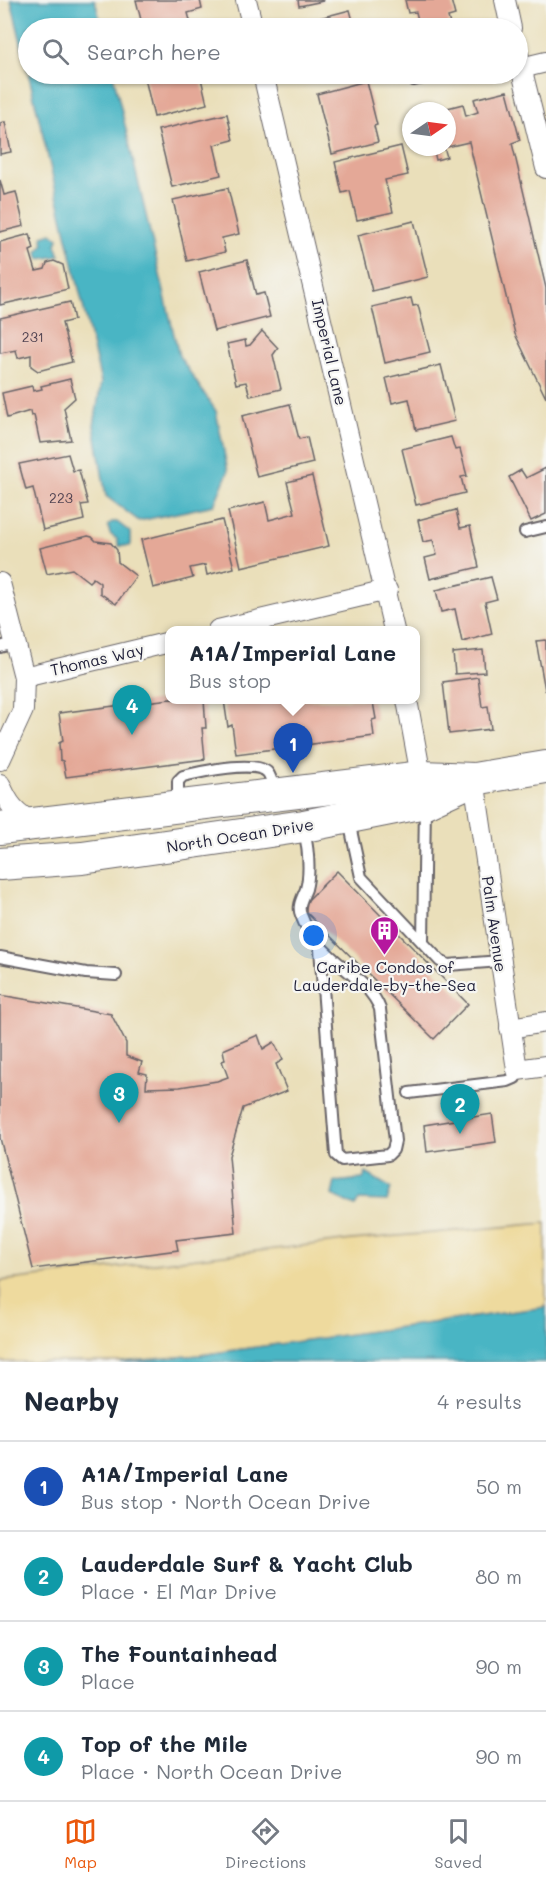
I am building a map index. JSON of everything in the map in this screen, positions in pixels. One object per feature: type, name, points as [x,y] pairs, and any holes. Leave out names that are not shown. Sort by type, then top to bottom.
[{"type":"main road","name":"North Ocean Drive","points":[[0,828],[277,794],[423,789],[546,766]]},
{"type":"main road","name":"North Ocean Drive","points":[[0,864],[82,858],[304,826],[349,817],[423,789]]},
{"type":"street","points":[[246,0],[250,18]]},
{"type":"street","points":[[505,0],[509,18]]},
{"type":"street","points":[[528,60],[546,62]]},
{"type":"street","name":"Imperial Lane","points":[[265,84],[387,590],[393,626]]},
{"type":"street","points":[[524,84],[546,168]]},
{"type":"street","points":[[0,583],[7,645],[24,677],[23,710],[0,760]]},
{"type":"street","points":[[235,626],[387,590]]},
{"type":"street","name":"Thomas Way","points":[[24,677],[165,643]]},
{"type":"street","points":[[408,704],[423,789]]},
{"type":"street","name":"Palm Avenue","points":[[474,779],[517,1070]]},
{"type":"street","points":[[0,784],[9,805],[19,815],[37,825]]},
{"type":"street","points":[[510,1028],[546,1023]]},
{"type":"street","points":[[517,1070],[546,1066]]},
{"type":"lane","points":[[525,532],[546,527]]},
{"type":"lane","points":[[423,789],[423,941]]},
{"type":"lane","points":[[349,817],[361,877],[440,961],[448,965],[501,961]]},
{"type":"lane","points":[[304,826],[308,878],[299,910],[320,949],[372,993],[380,1010],[395,1141],[393,1150],[388,1155],[342,1160],[336,1155],[320,949]]},
{"type":"lane","points":[[0,957],[86,973],[116,975]]},
{"type":"lane","points":[[409,1093],[507,1081],[515,1078],[517,1070]]},
{"type":"sand","points":[[546,1223],[546,1307],[200,1355],[121,1362],[0,1362],[0,1281],[352,1240]]},
{"type":"water","points":[[11,0],[95,0],[100,18],[18,18],[18,30]]},
{"type":"water","points":[[30,84],[115,84],[179,356],[216,411],[228,472],[214,505],[139,521],[106,496],[94,426],[101,382]]},
{"type":"water","points":[[52,233],[58,238],[56,245],[60,256],[40,259],[37,252],[44,244],[42,236]]},
{"type":"water","points":[[117,522],[130,532],[130,546],[119,546],[117,539],[110,534],[108,525]]},
{"type":"water","points":[[366,1173],[391,1188],[387,1201],[359,1200],[355,1206],[332,1195],[335,1182],[363,1179]]},
{"type":"water","points":[[546,1307],[546,1362],[121,1362],[200,1355]]},
{"type":"building","points":[[136,0],[200,0],[202,9],[188,13],[189,18],[140,18]]},
{"type":"building","points":[[298,0],[322,0],[323,1],[299,6]]},
{"type":"building","points":[[405,0],[451,0],[455,15],[448,18],[418,18],[416,12],[408,13]]},
{"type":"building","points":[[350,10],[352,18],[319,18]]},
{"type":"building","points":[[146,84],[202,84],[207,104],[154,117]]},
{"type":"building","points":[[355,84],[367,84],[377,125],[374,126],[378,142],[332,154],[317,94]]},
{"type":"building","points":[[507,91],[520,140],[512,143],[546,288],[546,398],[515,334],[469,142],[456,145],[456,106],[463,104],[466,116],[478,112],[474,99]]},
{"type":"building","points":[[227,114],[233,140],[214,145],[221,175],[172,187],[158,130]]},
{"type":"building","points":[[5,122],[11,152],[0,154],[0,123]]},
{"type":"building","points":[[401,146],[408,175],[385,180],[393,212],[357,220],[350,191],[342,193],[335,162]]},
{"type":"building","points":[[435,156],[447,156],[447,157],[436,160]]},
{"type":"building","points":[[0,180],[4,195],[16,192],[24,226],[0,232]]},
{"type":"building","points":[[228,188],[239,234],[222,238],[225,252],[187,261],[173,200]]},
{"type":"building","points":[[414,221],[428,277],[372,291],[358,235]]},
{"type":"building","points":[[30,234],[34,249],[30,251],[36,271],[45,269],[47,263],[54,261],[63,265],[68,289],[0,305],[0,242]]},
{"type":"building","points":[[247,260],[256,295],[264,293],[270,317],[214,331],[199,272]]},
{"type":"building","points":[[411,298],[413,306],[418,305],[430,352],[385,363],[372,307]]},
{"type":"building","points":[[70,302],[74,320],[62,323],[72,362],[38,371],[31,366],[31,355],[18,358],[16,350],[0,353],[0,318]]},
{"type":"building","points":[[262,331],[278,348],[273,355],[281,389],[250,396],[246,382],[236,384],[227,344],[245,340],[246,346],[250,345]]},
{"type":"building","points":[[441,365],[455,421],[416,430],[409,399],[392,403],[386,378]]},
{"type":"building","points":[[70,379],[75,398],[64,408],[71,440],[40,443],[34,415],[31,416],[30,411],[7,418],[2,393],[32,386],[33,391],[42,389],[41,386]]},
{"type":"building","points":[[290,404],[299,439],[307,437],[313,463],[257,477],[242,416]]},
{"type":"building","points":[[451,437],[455,450],[460,449],[467,476],[461,477],[465,493],[416,505],[402,449]]},
{"type":"building","points":[[68,454],[73,471],[79,470],[88,504],[81,505],[84,520],[43,530],[33,488],[26,490],[19,464]]},
{"type":"building","points":[[546,468],[546,514],[531,521],[509,477],[521,470],[526,478]]},
{"type":"building","points":[[312,476],[329,546],[241,567],[228,511],[265,502],[269,520],[295,513],[287,482]]},
{"type":"building","points":[[456,510],[460,528],[470,526],[479,567],[430,579],[425,558],[437,555],[433,540],[423,542],[418,520]]},
{"type":"building","points":[[222,520],[234,568],[207,575],[205,565],[190,568],[193,578],[153,588],[141,540]]},
{"type":"building","points":[[88,536],[96,541],[111,543],[117,550],[118,562],[136,576],[116,604],[100,593],[100,583],[93,578],[89,582],[72,569],[47,574],[40,548]]},
{"type":"building","points":[[491,577],[497,599],[485,602],[492,634],[462,642],[455,609],[441,612],[436,590]]},
{"type":"building","points":[[546,640],[546,689],[545,690],[536,641]]},
{"type":"building","points":[[483,650],[485,672],[455,674],[453,653]]},
{"type":"building","points":[[478,677],[482,707],[488,706],[491,729],[449,734],[443,682]]},
{"type":"building","points":[[165,700],[165,704],[204,704],[206,728],[202,728],[205,759],[66,777],[63,761],[60,760],[59,743],[63,741],[59,713]]},
{"type":"building","points":[[225,704],[373,704],[376,719],[372,720],[374,736],[236,754],[232,725],[228,727]]},
{"type":"building","name":"Caribe Condos of Lauderdale-by-the-Sea","points":[[337,871],[468,1004],[434,1039],[301,907]]},
{"type":"building","points":[[0,995],[111,1014],[126,1043],[126,1056],[142,1062],[139,1072],[147,1074],[146,1088],[180,1087],[217,1081],[228,1077],[222,1061],[225,1060],[223,1050],[258,1035],[263,1049],[274,1042],[283,1060],[276,1064],[287,1091],[243,1108],[229,1156],[236,1233],[176,1240],[178,1250],[33,1269],[0,1138]]},
{"type":"building","points":[[492,1114],[496,1142],[427,1152],[424,1125]]},
{"type":"place","name":"Top of the Mile","points":[[132,735]]},
{"type":"place","name":"A1A/Imperial Lane","points":[[293,773]]},
{"type":"place","name":"Caribe Condos of Lauderdale-by-the-Sea","points":[[385,956]]},
{"type":"place","name":"The Fountainhead","points":[[119,1123]]},
{"type":"place","name":"Lauderdale Surf & Yacht Club","points":[[460,1134]]}]
